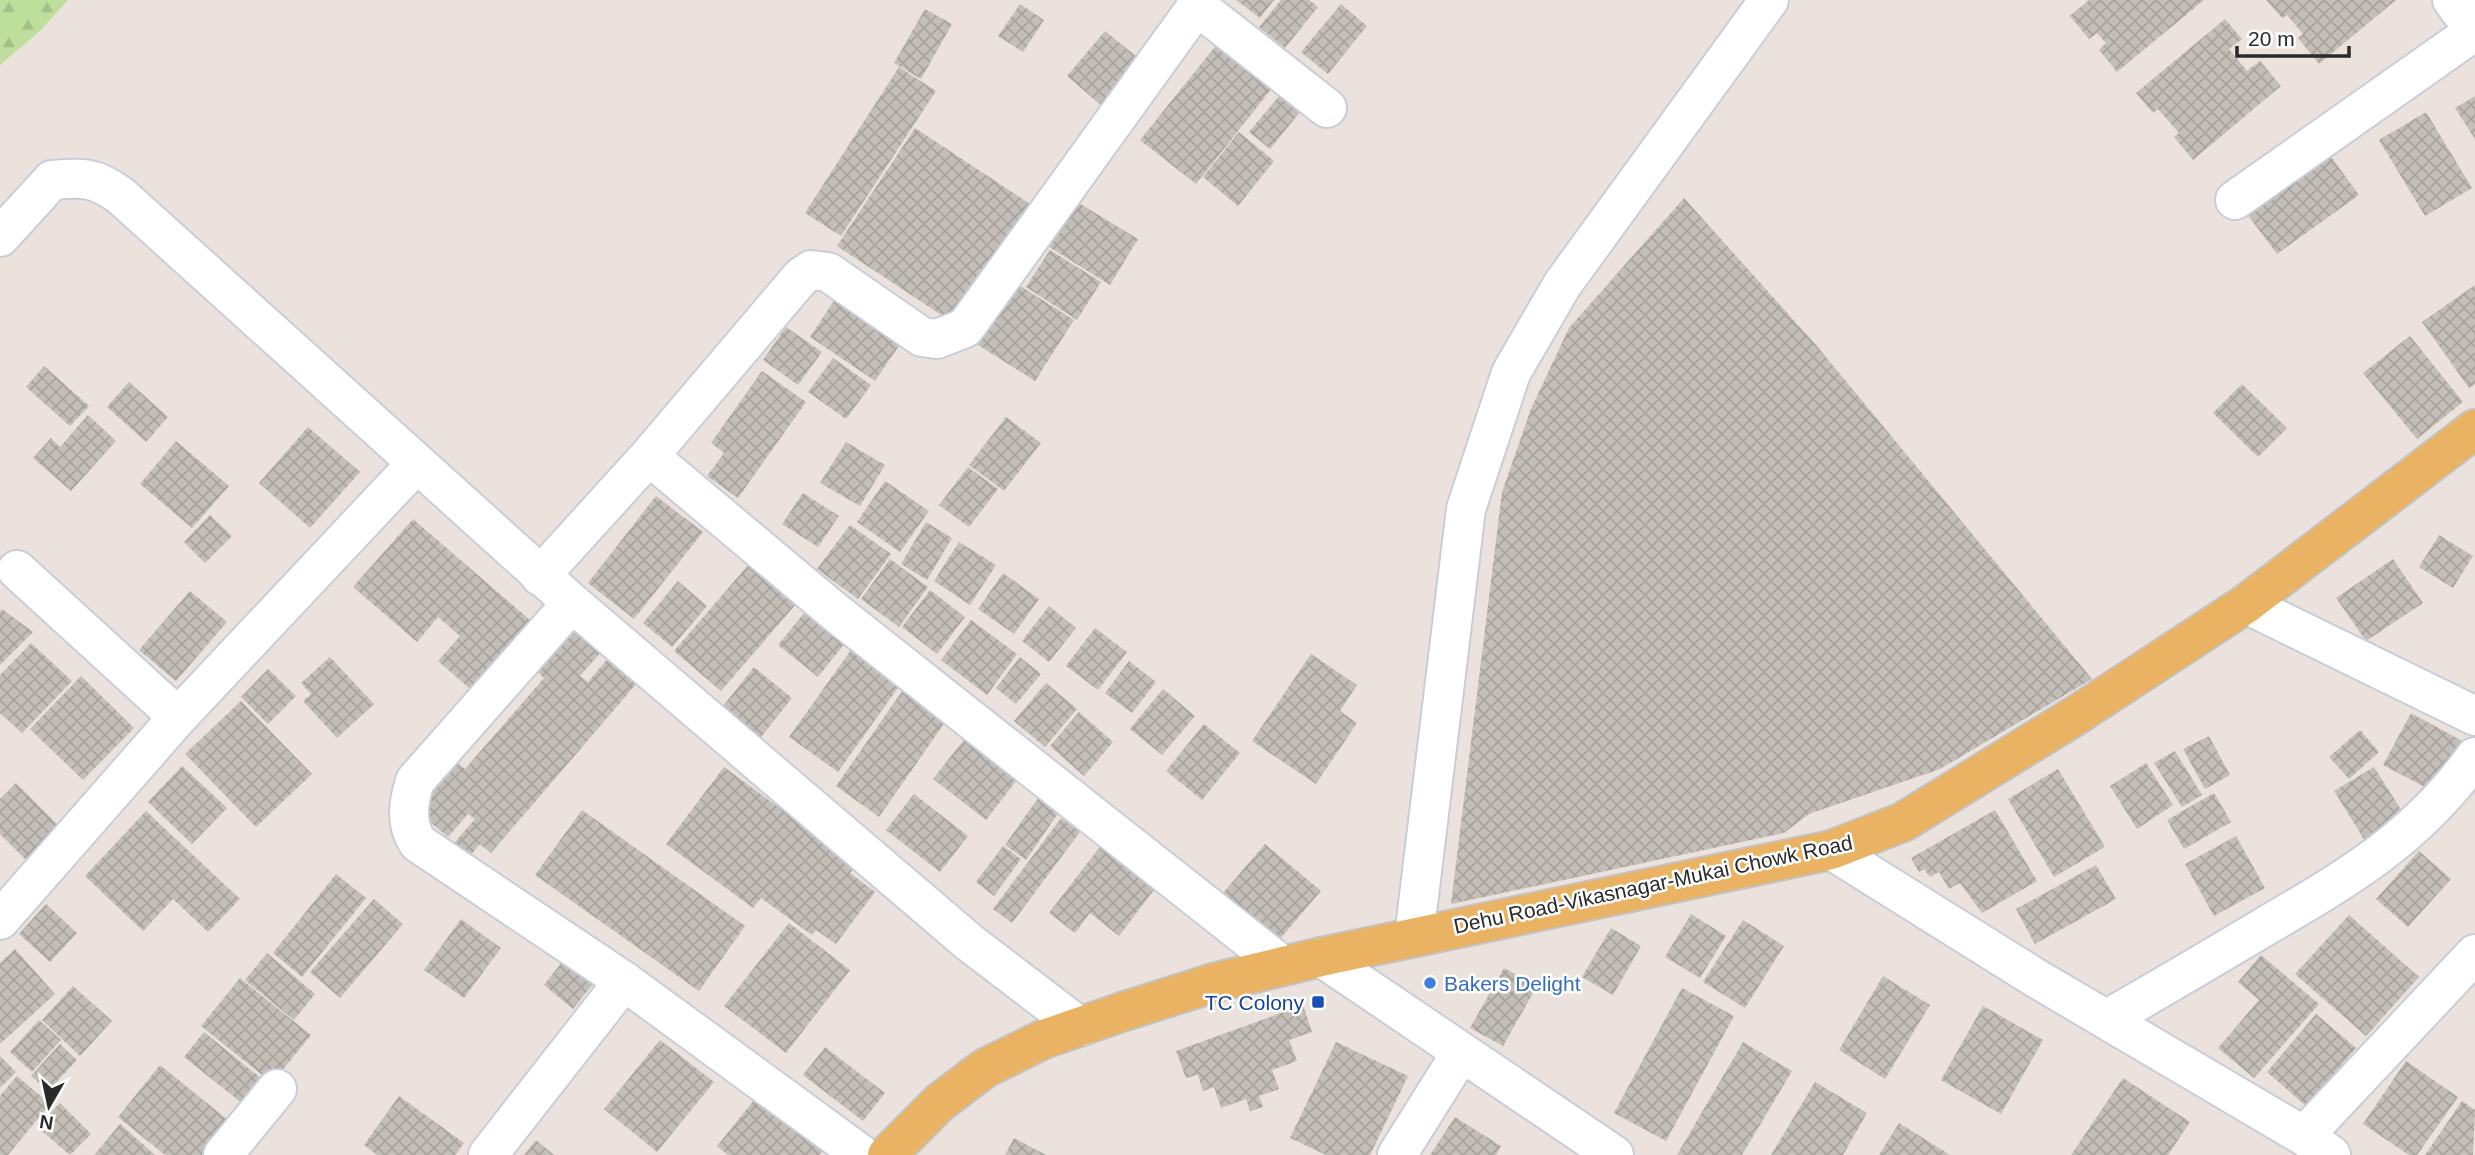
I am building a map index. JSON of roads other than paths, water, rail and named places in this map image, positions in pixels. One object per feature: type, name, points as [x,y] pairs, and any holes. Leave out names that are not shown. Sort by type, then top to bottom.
[{"type":"main road","name":"Dehu Road-Vikasnagar-Mukai Chowk Road","points":[[887,1155],[939,1103],[985,1068],[1044,1038],[1213,984],[1283,966],[1831,850],[1903,822],[2075,716],[2246,604],[2475,429]]},
{"type":"street","points":[[1413,937],[1466,509],[1511,373],[1562,285],[1769,0]]},
{"type":"street","points":[[2235,200],[2475,31],[2452,0]]},
{"type":"street","points":[[540,576],[649,456],[801,277],[811,270],[828,272],[922,337],[937,339],[965,328],[1188,12],[1327,108]]},
{"type":"street","points":[[0,237],[52,180],[78,178],[101,181],[121,196],[540,576],[970,943],[1080,1027]]},
{"type":"street","points":[[649,456],[835,612],[1283,966]]},
{"type":"street","points":[[0,920],[178,717],[416,464]]},
{"type":"street","points":[[17,570],[178,717]]},
{"type":"street","points":[[572,603],[415,781],[410,797],[410,829],[418,842],[624,981],[862,1155]]},
{"type":"street","points":[[2246,604],[2475,716]]},
{"type":"street","points":[[2107,1019],[2327,890],[2389,850],[2448,795],[2475,757]]},
{"type":"street","points":[[1831,850],[2317,1145],[2475,954]]},
{"type":"street","points":[[1321,957],[1614,1155]]},
{"type":"street","points":[[488,1155],[624,981]]},
{"type":"street","points":[[1397,1155],[1461,1053]]},
{"type":"street","points":[[223,1155],[277,1089]]},
{"type":"place","name":"Bakers Delight","points":[[1430,983]]},
{"type":"place","name":"TC Colony","points":[[1318,1002]]}]
